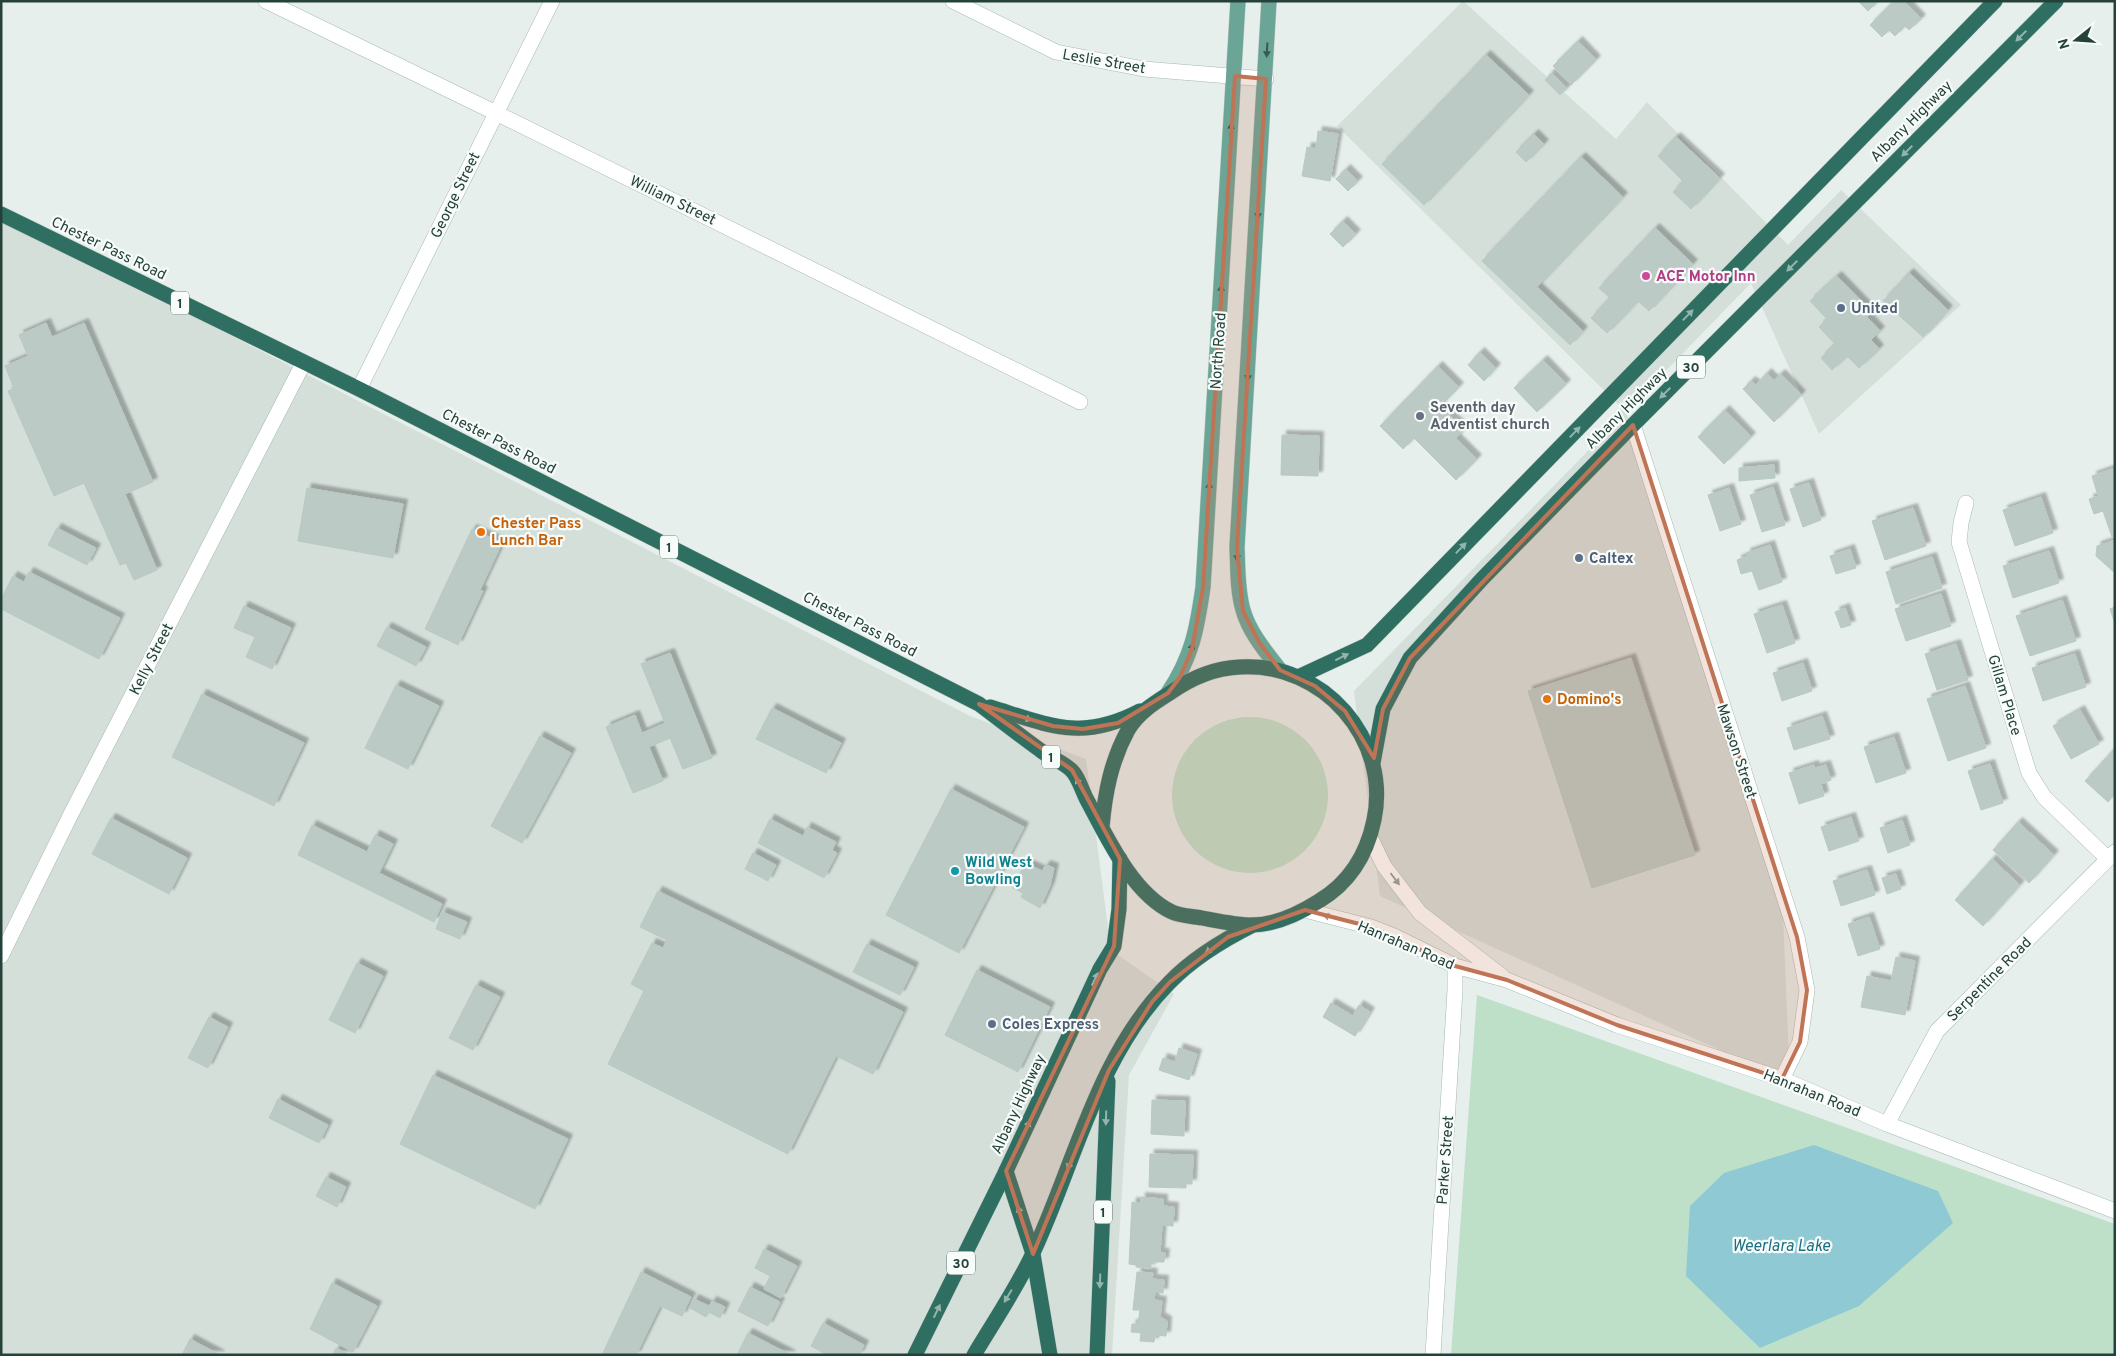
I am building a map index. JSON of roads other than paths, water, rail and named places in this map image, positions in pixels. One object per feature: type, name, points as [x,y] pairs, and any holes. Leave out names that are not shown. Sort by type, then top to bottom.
[{"type":"highway","name":"Albany Highway","points":[[1298,676],[1367,645],[1995,1]]},
{"type":"highway","name":"Albany Highway","points":[[1373,763],[1383,709],[1410,658],[1482,579],[1633,425],[2056,1]]},
{"type":"highway","name":"Chester Pass Road","points":[[1,214],[304,364],[359,389],[978,704],[1041,751],[1072,770],[1102,827]]},
{"type":"highway","name":"1","points":[[1097,1355],[1108,1070],[1138,1021],[1170,982],[1228,937],[1253,926],[1280,920],[1304,910],[1334,892],[1350,875],[1363,855],[1370,837],[1378,800],[1373,763],[1366,744],[1345,711],[1316,686],[1298,676],[1280,670],[1260,667],[1221,669],[1194,678],[1148,707],[1129,728],[1111,768],[1105,792],[1102,827],[1140,890],[1172,912],[1253,926]]},
{"type":"highway","name":"Chester Pass Road","points":[[978,704],[1053,726],[1083,730],[1118,722],[1148,707]]},
{"type":"highway","name":"Albany Highway","points":[[915,1355],[1006,1171],[1100,969],[1114,946],[1119,909],[1120,859]]},
{"type":"highway","points":[[974,1355],[1033,1254],[1108,1070]]},
{"type":"highway","points":[[1006,1171],[1033,1254],[1050,1355]]},
{"type":"main road","name":"North Road","points":[[1168,693],[1180,677],[1192,649],[1203,587],[1238,1]]},
{"type":"main road","name":"North Road","points":[[1269,1],[1266,79],[1237,546],[1238,575],[1243,611],[1259,642],[1280,670]]},
{"type":"street","name":"William Street","points":[[266,1],[496,112],[1080,402]]},
{"type":"street","name":"George Street","points":[[359,389],[552,1]]},
{"type":"street","name":"Leslie Street","points":[[953,1],[1056,52],[1144,69],[1266,79]]},
{"type":"street","name":"Kelly Street","points":[[1,956],[76,805],[304,364]]},
{"type":"street","name":"Mawson Street","points":[[1633,425],[1797,937],[1807,990],[1800,1042],[1782,1079]]},
{"type":"street","name":"Gillam Place","points":[[1966,503],[1960,523],[1959,542],[2029,773],[2044,797],[2111,855]]},
{"type":"street","name":"Hanrahan Road","points":[[1370,837],[1384,866],[1420,913],[1507,980]]},
{"type":"street","name":"Serpentine Road","points":[[1887,1124],[1937,1031],[2111,855]]},
{"type":"street","name":"Hanrahan Road","points":[[1304,910],[1370,927],[1394,936],[1455,966],[1507,980],[1617,1025],[1782,1079],[1887,1124],[2115,1211]]},
{"type":"street","name":"Parker Street","points":[[1433,1355],[1455,966]]},
{"type":"water","name":"Weerlara Lake","points":[[1814,1145],[1938,1191],[1953,1223],[1859,1306],[1760,1348],[1686,1276],[1690,1206],[1724,1173]]},
{"type":"place","name":"ACE Motor Inn","points":[[1646,276]]},
{"type":"place","name":"United","points":[[1841,308]]},
{"type":"place","name":"Seventh day Adventist church","points":[[1420,416]]},
{"type":"place","name":"Chester Pass Lunch Bar","points":[[481,532]]},
{"type":"place","name":"Caltex","points":[[1579,558]]},
{"type":"place","name":"Domino's","points":[[1547,699]]},
{"type":"place","name":"Wild West Bowling","points":[[955,871]]},
{"type":"place","name":"Coles Express","points":[[992,1024]]}]
